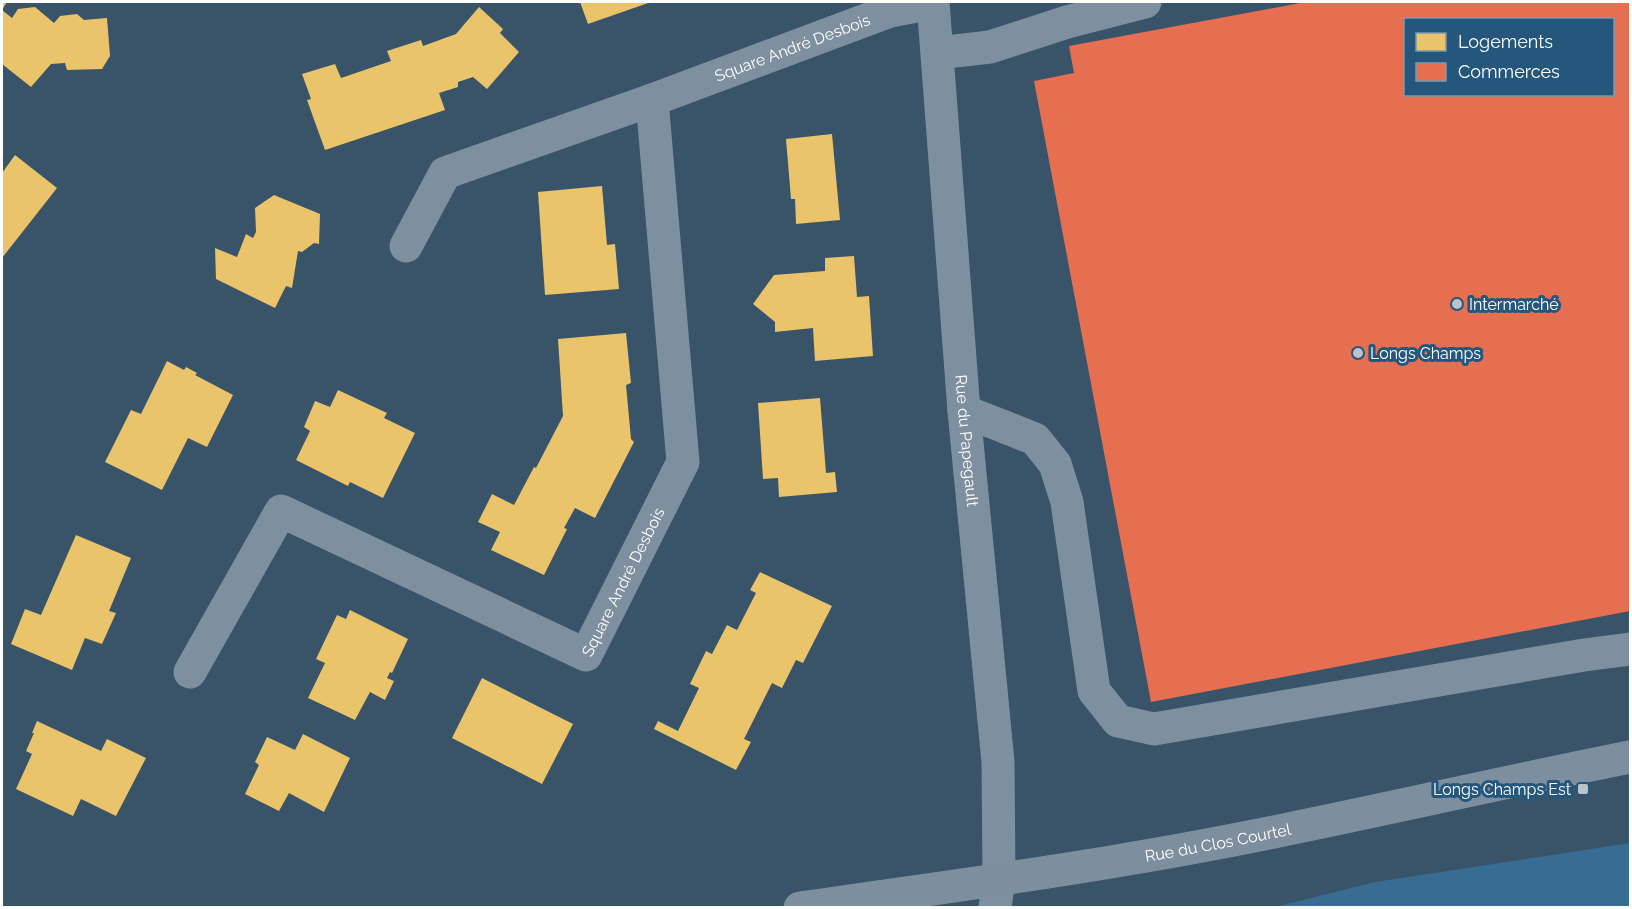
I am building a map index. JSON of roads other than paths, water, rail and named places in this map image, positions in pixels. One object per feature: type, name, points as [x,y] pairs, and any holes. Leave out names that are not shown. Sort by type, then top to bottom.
[{"type":"main road","name":"Rue du Clos Courtel","points":[[800,908],[997,893],[1128,859],[1286,829],[1630,757]]},
{"type":"street","name":"Rue du Papegault","points":[[933,2],[964,411],[998,762],[997,893]]},
{"type":"street","name":"Square André Desbois","points":[[406,246],[445,173],[652,100],[890,11],[933,2]]},
{"type":"street","points":[[938,53],[990,47],[1048,14],[1145,2]]},
{"type":"street","name":"Square André Desbois","points":[[190,672],[281,511],[586,655],[683,462],[652,100]]},
{"type":"street","points":[[964,411],[1035,439],[1055,464],[1066,502],[1094,691],[1118,721],[1154,729],[1630,649]]},
{"type":"place","name":"Intermarché","points":[[1457,304]]},
{"type":"place","name":"Longs Champs","points":[[1358,353]]},
{"type":"place","name":"Longs Champs Est","points":[[1583,789]]}]
